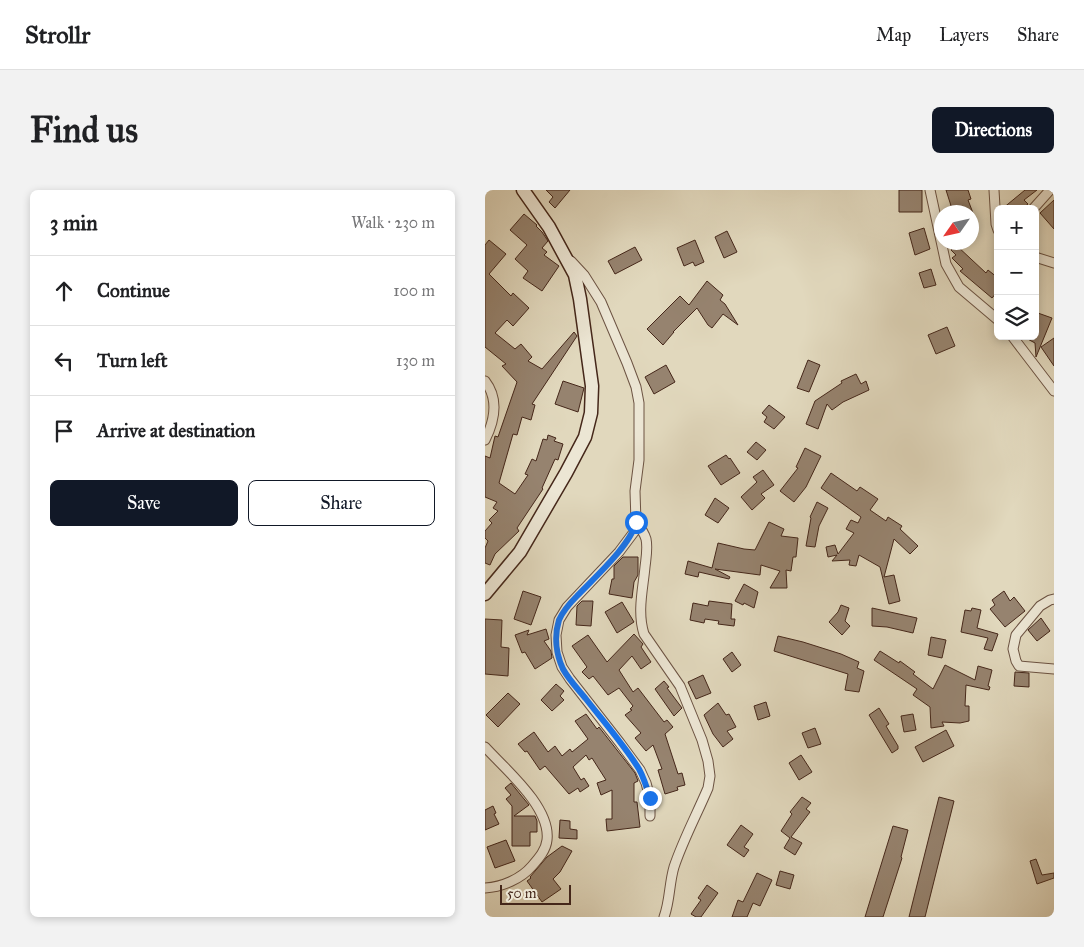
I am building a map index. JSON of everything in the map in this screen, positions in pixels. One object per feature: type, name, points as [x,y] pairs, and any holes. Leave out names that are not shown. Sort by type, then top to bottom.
[{"type":"main road","points":[[485,594],[520,552],[585,437],[591,413],[592,386],[575,275],[549,227],[523,190]]},
{"type":"street","points":[[929,190],[946,264],[959,287],[994,317]]},
{"type":"street","points":[[994,190],[995,205]]},
{"type":"street","points":[[1036,205],[1049,190]]},
{"type":"street","points":[[563,252],[585,275],[593,288],[627,363],[636,387],[640,428],[634,532],[619,552],[567,607],[559,620],[556,635],[557,652],[562,667],[570,679],[640,770],[650,798],[650,816]]},
{"type":"street","points":[[1039,258],[1054,263]]},
{"type":"street","points":[[1015,340],[1054,392]]},
{"type":"street","points":[[485,381],[493,396],[494,408],[493,419],[485,440]]},
{"type":"street","points":[[636,522],[643,531],[647,552],[640,612],[641,625],[644,634],[681,686],[702,740],[710,776],[709,788],[675,864],[664,917]]},
{"type":"street","points":[[1054,599],[1040,606],[1017,635],[1013,649],[1019,666],[1054,669]]},
{"type":"street","points":[[485,747],[533,799],[543,816],[547,830],[547,841],[541,856],[529,870],[511,881],[485,888]]},
{"type":"building","points":[[546,190],[570,190],[555,208],[549,202],[553,197]]},
{"type":"building","points":[[899,190],[922,190],[922,212],[899,212]]},
{"type":"building","points":[[946,190],[968,190],[971,199],[968,200],[970,205],[951,205]]},
{"type":"building","points":[[1025,190],[1037,190],[1024,200],[1028,204],[1027,205],[1007,205]]},
{"type":"building","points":[[1054,200],[1054,229],[1040,213]]},
{"type":"building","points":[[524,214],[537,225],[548,241],[542,248],[547,252],[544,255],[559,266],[542,291],[523,278],[528,271],[515,259],[527,245],[510,230]]},
{"type":"building","points":[[924,228],[930,249],[915,255],[909,233]]},
{"type":"building","points":[[727,231],[737,252],[724,258],[715,237]]},
{"type":"building","points":[[489,240],[506,254],[489,274],[511,296],[513,293],[529,308],[513,326],[507,320],[495,333],[515,349],[521,344],[532,357],[528,361],[542,369],[574,332],[577,336],[532,404],[535,405],[531,420],[522,417],[517,435],[513,434],[499,483],[515,494],[528,475],[525,474],[532,459],[536,461],[543,439],[547,440],[548,435],[556,438],[554,441],[563,444],[558,460],[555,459],[543,489],[517,528],[519,531],[495,554],[490,565],[485,563],[485,548],[488,541],[485,538],[485,531],[492,523],[489,520],[498,511],[493,508],[497,502],[485,497],[485,456],[490,458],[495,436],[498,437],[517,382],[502,366],[506,364],[485,347],[485,245]]},
{"type":"building","points":[[695,240],[704,262],[695,266],[693,262],[684,266],[677,248]]},
{"type":"building","points":[[635,247],[642,260],[615,274],[608,261]]},
{"type":"building","points":[[951,250],[961,250],[986,273],[988,270],[994,275],[994,296],[992,298],[960,271],[963,269],[952,258],[956,255]]},
{"type":"building","points":[[931,269],[936,285],[924,288],[919,273]]},
{"type":"building","points":[[707,281],[723,295],[720,300],[725,304],[738,325],[723,314],[712,328],[697,308],[663,345],[647,329],[680,296],[689,305]]},
{"type":"building","points":[[1039,313],[1052,318],[1036,357],[1035,343],[1029,340],[1039,340]]},
{"type":"building","points":[[947,327],[955,346],[936,354],[928,335]]},
{"type":"building","points":[[1054,338],[1054,366],[1041,347]]},
{"type":"building","points":[[808,360],[820,365],[809,392],[797,388]]},
{"type":"building","points":[[666,365],[675,382],[654,394],[645,377]]},
{"type":"building","points":[[856,374],[861,384],[866,381],[869,390],[843,402],[832,410],[827,404],[818,429],[806,424],[815,401],[842,383],[841,381]]},
{"type":"building","points":[[563,381],[584,388],[578,412],[555,404]]},
{"type":"building","points":[[769,405],[785,417],[774,429],[764,422],[767,417],[762,413]]},
{"type":"building","points":[[756,442],[766,450],[757,460],[747,452]]},
{"type":"building","points":[[805,448],[821,456],[806,487],[794,502],[780,491],[798,468],[796,467]]},
{"type":"building","points":[[726,455],[740,473],[721,485],[708,466]]},
{"type":"building","points":[[763,470],[774,485],[761,494],[765,498],[752,510],[741,497],[757,482],[753,477]]},
{"type":"building","points":[[831,473],[857,491],[860,487],[878,499],[870,510],[886,521],[888,517],[902,526],[900,529],[918,546],[910,554],[894,539],[884,577],[894,575],[900,601],[889,604],[880,567],[859,555],[856,566],[849,565],[850,560],[832,561],[837,555],[828,557],[826,547],[835,545],[838,554],[854,533],[846,529],[851,520],[858,523],[861,517],[821,488]]},
{"type":"building","points":[[715,498],[729,508],[718,523],[705,515]]},
{"type":"building","points":[[817,502],[828,508],[819,526],[815,547],[806,546],[810,517]]},
{"type":"building","points":[[769,522],[784,529],[781,536],[798,538],[796,557],[793,557],[791,571],[786,570],[787,588],[770,588],[780,571],[761,565],[760,575],[715,569],[730,577],[729,579],[699,572],[698,577],[685,574],[688,561],[712,568],[718,543],[755,550]]},
{"type":"building","points":[[623,557],[638,557],[638,575],[634,582],[632,598],[609,594],[612,579],[614,579],[614,566]]},
{"type":"building","points":[[744,584],[758,592],[754,608],[735,601]]},
{"type":"building","points":[[523,591],[541,597],[531,625],[514,619]]},
{"type":"building","points":[[1004,591],[1010,601],[1014,597],[1025,611],[1005,627],[990,609],[995,605],[992,600]]},
{"type":"building","points":[[582,601],[593,601],[591,626],[576,625],[577,606]]},
{"type":"building","points":[[709,601],[732,604],[731,619],[735,619],[734,626],[718,624],[719,621],[705,619],[704,623],[690,620],[693,603],[708,606]]},
{"type":"building","points":[[622,602],[634,622],[617,633],[605,612]]},
{"type":"building","points":[[841,605],[849,608],[845,621],[850,626],[842,635],[829,622],[838,612]]},
{"type":"building","points":[[872,608],[917,618],[913,633],[887,627],[872,626]]},
{"type":"building","points":[[972,608],[981,610],[977,628],[998,634],[992,651],[984,649],[988,638],[961,632],[965,610],[971,611]]},
{"type":"building","points":[[1041,618],[1050,631],[1037,641],[1028,630]]},
{"type":"building","points":[[485,619],[502,620],[501,647],[509,648],[508,676],[485,674]]},
{"type":"building","points":[[546,629],[549,639],[544,641],[551,651],[552,658],[535,669],[525,652],[522,653],[515,635],[529,630],[527,635]]},
{"type":"building","points":[[634,634],[643,644],[641,647],[651,662],[641,669],[632,656],[619,670],[633,692],[638,688],[664,722],[667,720],[673,727],[665,734],[678,774],[682,773],[685,785],[677,787],[678,790],[665,794],[658,770],[662,769],[653,745],[646,751],[635,738],[641,733],[625,715],[632,710],[630,709],[633,706],[619,688],[608,695],[593,676],[589,679],[582,672],[587,667],[572,646],[588,635],[607,662]]},
{"type":"building","points":[[778,636],[841,654],[859,662],[857,668],[864,671],[859,692],[845,690],[848,674],[774,651]]},
{"type":"building","points":[[931,637],[946,640],[942,658],[928,655]]},
{"type":"building","points":[[880,651],[899,663],[900,661],[915,672],[913,674],[933,689],[945,665],[975,680],[978,666],[992,670],[988,686],[990,687],[989,690],[966,685],[965,706],[969,706],[969,721],[960,723],[942,722],[944,726],[931,728],[930,707],[913,695],[917,689],[874,660]]},
{"type":"building","points":[[732,652],[741,665],[732,672],[723,659]]},
{"type":"building","points":[[1015,672],[1029,673],[1029,687],[1014,686]]},
{"type":"building","points":[[703,675],[711,693],[696,699],[688,682]]},
{"type":"building","points":[[664,681],[682,708],[674,716],[655,689]]},
{"type":"building","points":[[556,684],[564,691],[560,696],[564,700],[552,711],[541,700]]},
{"type":"building","points":[[508,693],[520,704],[498,727],[486,715]]},
{"type":"building","points":[[766,702],[770,716],[758,720],[754,706]]},
{"type":"building","points":[[718,703],[726,715],[729,714],[736,727],[727,731],[733,739],[723,747],[713,734],[704,715]]},
{"type":"building","points":[[879,708],[889,724],[886,726],[898,746],[898,749],[892,753],[869,715]]},
{"type":"building","points":[[586,714],[597,729],[599,727],[635,773],[638,781],[634,783],[634,802],[637,802],[640,827],[607,831],[606,819],[612,819],[612,790],[601,795],[597,783],[606,780],[592,758],[589,760],[586,755],[573,767],[581,780],[584,778],[589,786],[580,792],[578,788],[569,794],[545,766],[540,770],[527,751],[525,752],[518,744],[534,732],[548,752],[555,746],[562,756],[570,749],[572,752],[588,739],[575,721]]},
{"type":"building","points":[[913,714],[916,730],[904,732],[901,716]]},
{"type":"building","points":[[815,728],[821,744],[808,748],[802,733]]},
{"type":"building","points":[[946,730],[954,746],[923,762],[915,747]]},
{"type":"building","points":[[801,755],[812,772],[799,780],[789,763]]},
{"type":"building","points":[[511,783],[529,805],[514,816],[535,816],[537,821],[537,832],[530,832],[530,846],[512,846],[512,806],[506,799],[511,795],[505,788]]},
{"type":"building","points":[[802,797],[811,803],[806,809],[810,812],[791,837],[802,843],[795,855],[784,848],[790,838],[781,831],[792,814],[790,812]]},
{"type":"building","points":[[939,797],[954,801],[925,917],[909,917]]},
{"type":"building","points":[[493,806],[496,813],[494,814],[499,824],[485,830],[485,810]]},
{"type":"building","points":[[560,820],[570,821],[570,829],[577,830],[577,839],[559,838]]},
{"type":"building","points":[[741,825],[753,834],[744,847],[749,850],[744,857],[727,845]]},
{"type":"building","points":[[893,826],[908,830],[902,858],[883,917],[865,917]]},
{"type":"building","points":[[506,840],[515,861],[495,868],[487,847]]},
{"type":"building","points":[[562,846],[572,851],[560,872],[553,879],[561,889],[542,902],[527,881],[547,857]]},
{"type":"building","points":[[1036,859],[1042,875],[1054,873],[1054,878],[1037,884],[1030,861]]},
{"type":"building","points":[[780,871],[794,875],[790,889],[776,885]]},
{"type":"building","points":[[757,873],[772,880],[760,906],[753,903],[747,917],[732,917],[738,900],[743,902]]},
{"type":"building","points":[[707,885],[718,893],[701,917],[696,917],[691,914],[701,900],[698,898]]},
{"type":"route","points":[[636,522],[634,532],[619,552],[567,607],[559,620],[556,635],[557,652],[562,667],[640,770],[650,798]]}]
